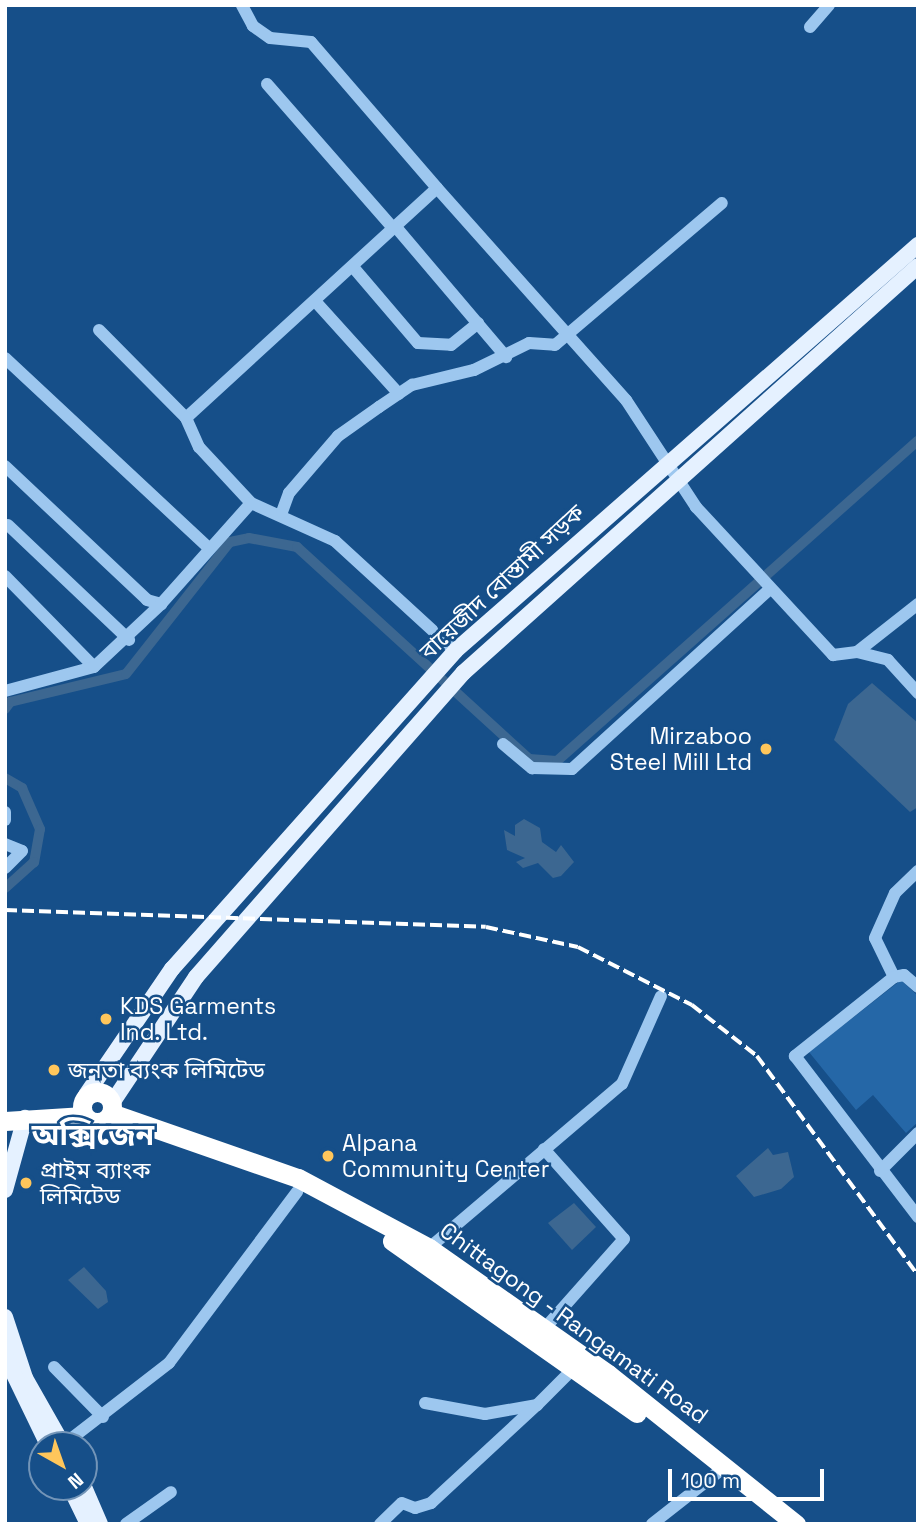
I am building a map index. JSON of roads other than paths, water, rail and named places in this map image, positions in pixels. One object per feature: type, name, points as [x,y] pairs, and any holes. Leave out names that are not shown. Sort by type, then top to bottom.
[{"type":"highway","points":[[5,1110],[96,1108]]},
{"type":"highway","points":[[15,1119],[96,1108]]},
{"type":"highway","name":"Chittagong - Rangamati Road","points":[[96,1108],[297,1192],[426,1262],[575,1367],[717,1473],[778,1524]]},
{"type":"highway","name":"Chittagong - Rangamati Road","points":[[96,1108],[298,1178],[429,1248],[545,1328],[796,1524]]},
{"type":"main road","name":"বায়েজীদ বোস্তামী সড়ক","points":[[96,1108],[172,970],[452,654],[670,460],[918,246]]},
{"type":"main road","name":"বায়েজীদ বোস্তামী সড়ক","points":[[96,1108],[195,977],[463,673],[679,476],[918,266]]},
{"type":"main road","points":[[5,1190],[15,1119]]},
{"type":"main road","points":[[5,1317],[24,1378],[55,1431]]},
{"type":"main road","points":[[5,1356],[41,1431]]},
{"type":"main road","points":[[77,1501],[88,1524]]},
{"type":"main road","points":[[90,1501],[100,1524]]},
{"type":"street","points":[[242,5],[253,26],[270,37],[311,42],[626,400],[670,460],[696,508],[763,583],[833,654],[857,652],[888,660],[918,693]]},
{"type":"street","points":[[810,27],[829,5]]},
{"type":"street","points":[[267,84],[506,356]]},
{"type":"street","points":[[186,418],[437,188]]},
{"type":"street","points":[[282,512],[289,492],[338,436],[399,394],[506,356],[529,344],[555,345],[722,203]]},
{"type":"street","points":[[353,267],[418,343],[452,345],[478,323]]},
{"type":"street","points":[[315,301],[399,394]]},
{"type":"street","points":[[99,330],[186,418],[199,447],[251,503],[282,512],[335,541],[452,654]]},
{"type":"street","points":[[5,358],[208,547]]},
{"type":"street","points":[[5,466],[147,600],[161,604]]},
{"type":"street","points":[[5,691],[94,667],[129,640],[208,547],[251,503]]},
{"type":"street","points":[[8,525],[129,640]]},
{"type":"street","points":[[5,576],[94,667]]},
{"type":"street","points":[[503,744],[532,768],[572,769],[763,583]]},
{"type":"street","points":[[857,652],[918,604]]},
{"type":"street","points":[[5,812],[5,820]]},
{"type":"street","points":[[5,844],[22,851],[5,868]]},
{"type":"street","points":[[894,977],[874,938],[895,893],[918,871]]},
{"type":"street","points":[[918,987],[904,975],[894,977],[795,1056],[880,1171],[918,1217]]},
{"type":"street","points":[[429,1248],[622,1084],[661,996]]},
{"type":"street","points":[[880,1171],[918,1133]]},
{"type":"street","points":[[903,1147],[918,1140]]},
{"type":"street","points":[[544,1149],[624,1239],[545,1328]]},
{"type":"street","points":[[83,1431],[169,1363],[297,1192]]},
{"type":"street","points":[[54,1367],[103,1417]]},
{"type":"street","points":[[380,1524],[401,1503],[415,1508],[431,1503],[575,1367]]},
{"type":"street","points":[[425,1403],[485,1414],[537,1405]]},
{"type":"street","points":[[652,1524],[717,1473]]},
{"type":"street","points":[[126,1524],[171,1492]]},
{"type":"waterway","points":[[5,709],[10,702],[126,674],[230,542],[249,538],[297,547],[529,759],[557,761],[918,441]]},
{"type":"waterway","points":[[5,778],[22,788],[40,829],[34,862],[5,888]]},
{"type":"railway","points":[[5,910],[486,927],[578,947],[692,1005],[757,1056],[918,1275]]},
{"type":"place","name":"Mirzaboo Steel Mill Ltd","points":[[766,749]]},
{"type":"place","name":"KDS Garments Ind. Ltd.","points":[[106,1019]]},
{"type":"place","name":"জনতা ব্যংক লিমিটেড","points":[[54,1070]]},
{"type":"place","name":"Alpana Community Center","points":[[328,1156]]},
{"type":"place","name":"প্রাইম ব্যাংক লিমিটেড","points":[[26,1183]]},
{"type":"district","name":"অক্সিজেন","points":[[93,1135]]}]
